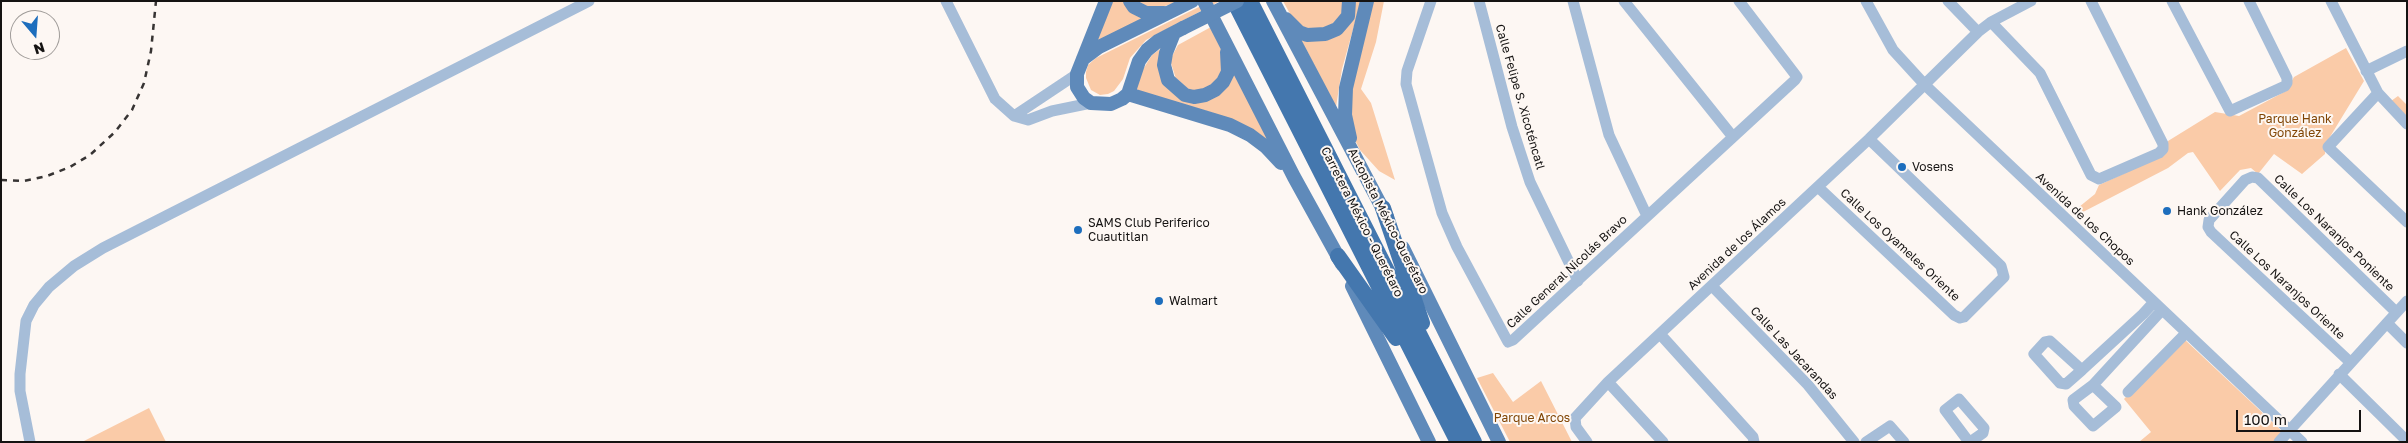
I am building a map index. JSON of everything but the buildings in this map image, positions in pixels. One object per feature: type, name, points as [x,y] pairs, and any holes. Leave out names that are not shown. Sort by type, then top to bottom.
[{"type":"highway","name":"Carretera México - Querétaro","points":[[1235,1],[1427,365],[1474,442]]},
{"type":"highway","name":"Carretera México - Querétaro","points":[[1250,1],[1427,365],[1458,442]]},
{"type":"highway","points":[[1383,208],[1415,297],[1427,365]]},
{"type":"highway","points":[[1338,256],[1399,342],[1427,365]]},
{"type":"main road","points":[[1106,1],[1077,74],[1077,87],[1084,98],[1091,103],[1111,104],[1128,94],[1139,61],[1147,50],[1235,1]]},
{"type":"main road","points":[[1130,1],[1134,6],[1146,13],[1167,13]]},
{"type":"main road","points":[[1204,1],[1294,177],[1338,256],[1429,442]]},
{"type":"main road","name":"Autopista México-Querétaro","points":[[1273,1],[1383,208],[1500,442]]},
{"type":"main road","points":[[1280,14],[1299,32],[1316,36],[1337,29],[1348,16],[1350,1]]},
{"type":"main road","points":[[1360,167],[1350,137],[1346,115],[1346,88],[1367,1]]},
{"type":"main road","points":[[1083,59],[1099,47],[1187,4]]},
{"type":"main road","points":[[1179,31],[1166,53],[1164,65],[1168,80],[1185,95],[1194,97],[1205,95],[1215,90],[1224,82],[1228,72],[1227,46]]},
{"type":"main road","points":[[1128,94],[1230,125],[1250,135],[1266,147],[1294,177]]},
{"type":"street","points":[[30,442],[25,420],[20,374],[26,321],[34,304],[49,286],[103,248],[589,1]]},
{"type":"street","points":[[946,1],[995,99],[1014,116],[1028,120],[1091,103]]},
{"type":"street","name":"Calle General Nicolás Bravo","points":[[1431,1],[1407,71],[1406,84],[1442,213],[1504,338],[1508,342],[1513,340],[1578,281],[1797,77],[1739,1]]},
{"type":"street","name":"Calle Felipe S. Xicoténcatl","points":[[1479,1],[1512,127],[1530,182],[1578,281]]},
{"type":"street","points":[[1573,1],[1609,135],[1648,216]]},
{"type":"street","points":[[1624,1],[1733,137]]},
{"type":"street","name":"Avenida de los Chopos","points":[[1866,1],[1893,50],[1925,85],[2302,442]]},
{"type":"street","points":[[1948,1],[1978,32]]},
{"type":"street","points":[[1991,22],[2040,73],[2095,178],[2099,179],[2159,153],[2163,149],[2163,144],[2091,1]]},
{"type":"street","points":[[2172,1],[2230,111],[2268,95],[2287,83],[2287,78],[2249,1]]},
{"type":"street","points":[[2331,1],[2378,93],[2407,124]]},
{"type":"street","points":[[1925,85],[1978,32],[1991,22],[2030,2]]},
{"type":"street","points":[[2366,71],[2407,51]]},
{"type":"street","points":[[1014,116],[1077,74]]},
{"type":"street","name":"Avenida de los Álamos","points":[[1587,442],[1576,427],[1576,418],[1608,382],[1712,286],[1822,191],[1870,138],[1925,85]]},
{"type":"street","points":[[2378,93],[2329,143],[2328,147],[2407,222]]},
{"type":"street","name":"Calle Los Oyameles Oriente","points":[[1822,191],[1954,315],[1960,318],[2004,277],[2004,271],[2001,266],[1870,138]]},
{"type":"street","name":"Calle Los Naranjos Poniente","points":[[2208,227],[2209,220],[2245,180],[2252,177],[2258,178],[2396,312]]},
{"type":"street","name":"Calle Los Naranjos Oriente","points":[[2208,227],[2211,232],[2350,362]]},
{"type":"street","name":"Calle Las Jacarandas","points":[[1712,286],[1808,385],[1854,442]]},
{"type":"street","points":[[2279,442],[2407,301]]},
{"type":"street","points":[[2082,370],[2158,306]]},
{"type":"street","points":[[2094,385],[2158,306]]},
{"type":"street","points":[[2387,323],[2407,343]]},
{"type":"street","points":[[2128,392],[2186,333]]},
{"type":"street","points":[[1660,334],[1752,437],[1754,442]]},
{"type":"street","points":[[2339,374],[2407,441]]},
{"type":"street","points":[[1608,382],[1663,442]]},
{"type":"street","points":[[1866,442],[1890,426],[1904,442]]},
{"type":"green space","points":[[1110,1],[1124,1],[1145,18],[1096,43]]},
{"type":"green space","points":[[1134,1],[1181,1],[1155,9]]},
{"type":"green space","points":[[1211,1],[1220,1],[1146,40],[1130,58],[1123,79],[1114,91],[1100,95],[1091,90],[1086,78],[1086,72],[1088,65],[1096,58]]},
{"type":"green space","points":[[1283,1],[1343,1],[1341,17],[1326,29],[1306,29],[1294,21]]},
{"type":"green space","points":[[1354,1],[1361,1],[1342,69],[1336,107],[1298,34],[1316,41]]},
{"type":"green space","points":[[1373,1],[1384,1],[1376,42],[1361,89],[1371,103],[1395,180],[1379,171],[1360,150],[1353,136],[1350,90]]},
{"type":"green space","points":[[1211,27],[1222,47],[1223,70],[1216,84],[1202,91],[1189,90],[1177,82],[1170,60],[1178,45]]},
{"type":"green space","points":[[1164,46],[1160,63],[1201,101],[1231,67],[1272,148],[1260,134],[1213,113],[1138,91],[1136,87],[1140,74],[1152,55]]},
{"type":"green space","name":"Parque Hank González","points":[[2346,48],[2364,81],[2325,145],[2325,154],[2302,174],[2274,154],[2258,174],[2251,168],[2240,170],[2220,191],[2193,152],[2188,153],[2168,168],[2083,212],[2079,207],[2095,194],[2099,185],[2162,156],[2168,141],[2215,112],[2239,116],[2286,91],[2294,77]]},
{"type":"green space","points":[[2398,96],[2407,105],[2407,118],[2391,101]]},
{"type":"green space","points":[[2183,338],[2284,433],[2275,442],[2139,442],[2151,432],[2124,399]]},
{"type":"green space","name":"Parque Arcos","points":[[1493,373],[1513,402],[1541,381],[1572,442],[1510,442],[1477,378]]},
{"type":"green space","points":[[149,408],[166,442],[82,442]]},
{"type":"railway","points":[[1,180],[24,181],[47,176],[70,167],[90,155],[115,132],[132,110],[144,83],[151,51],[156,1]]},
{"type":"place","name":"Vosens","points":[[1902,167]]},
{"type":"place","name":"Hank González","points":[[2167,211]]},
{"type":"place","name":"SAMS Club Periferico Cuautitlan","points":[[1078,230]]},
{"type":"place","name":"Walmart","points":[[1159,301]]}]
